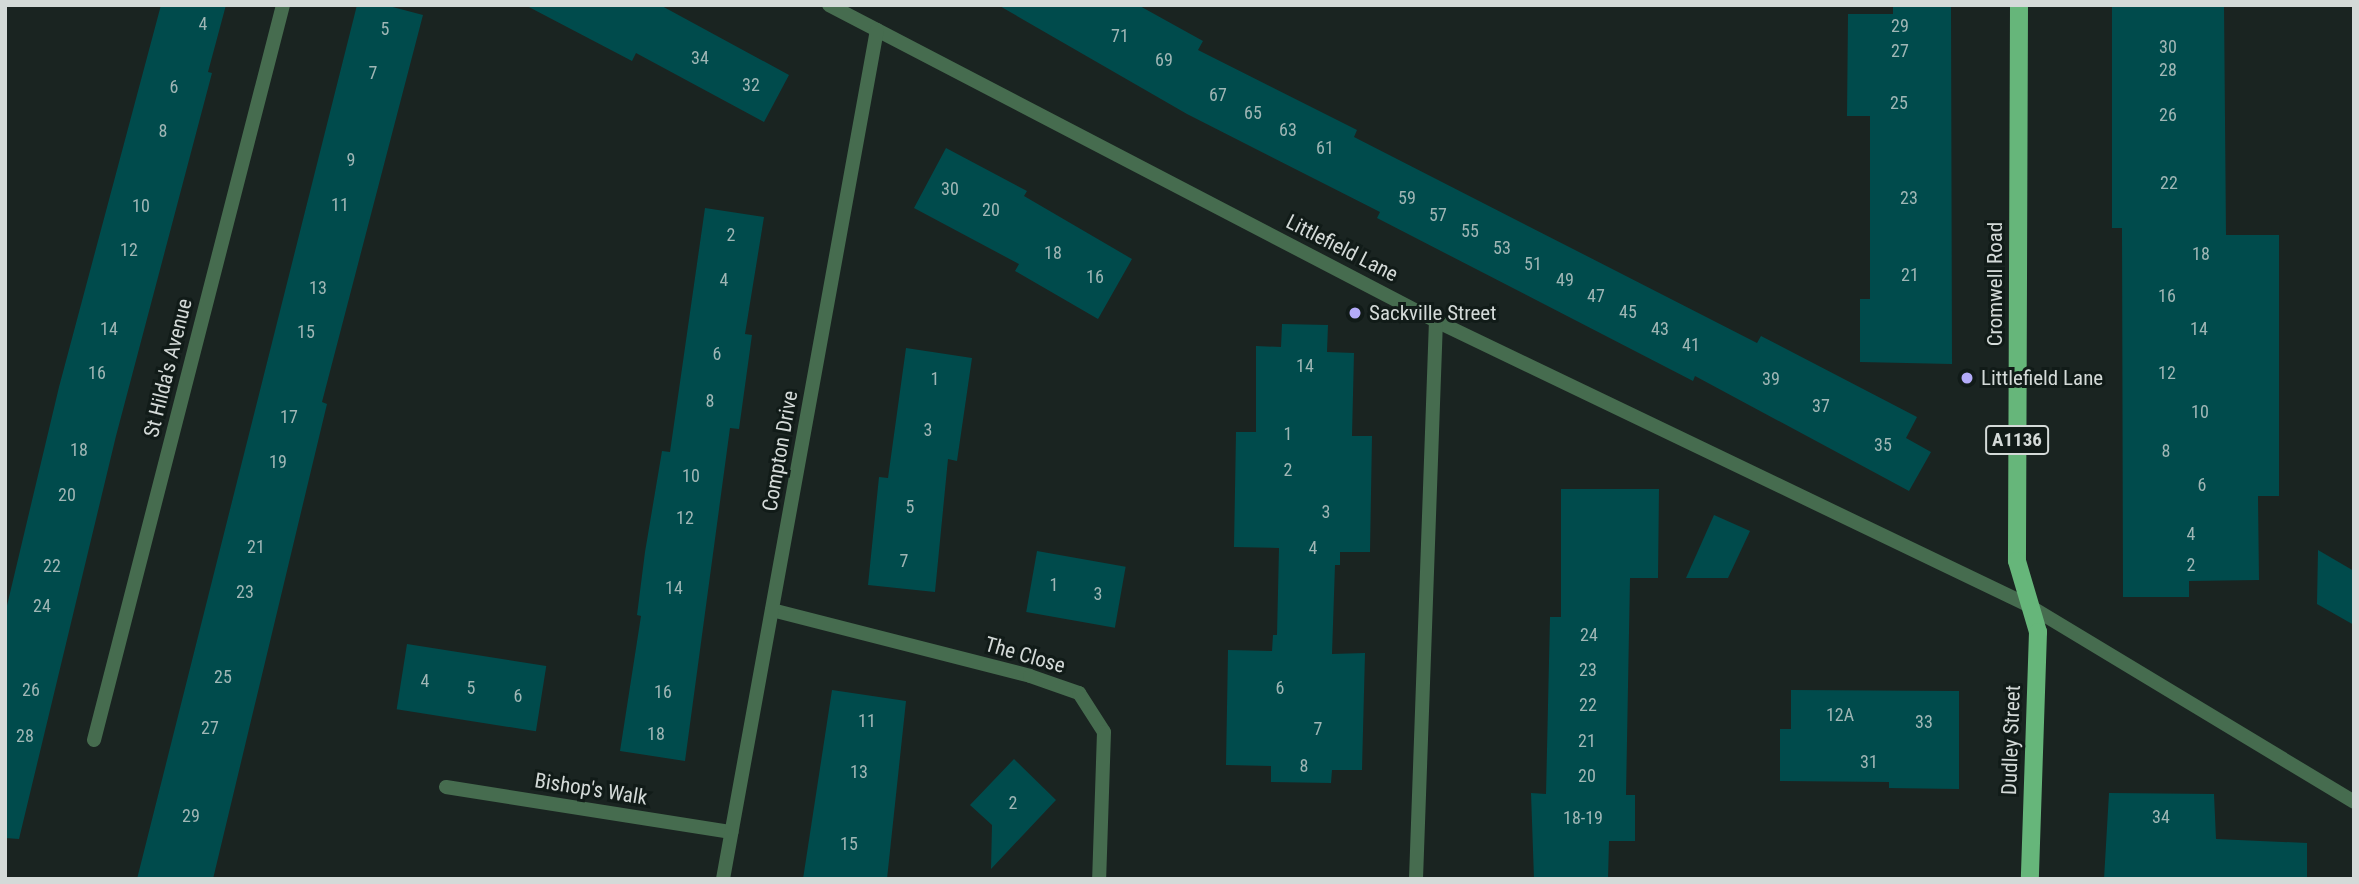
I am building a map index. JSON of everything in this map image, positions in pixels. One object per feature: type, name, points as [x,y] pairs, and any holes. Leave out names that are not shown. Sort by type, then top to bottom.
[{"type":"main road","name":"Cromwell Road","points":[[2019,5],[2017,561],[2026,604]]},
{"type":"main road","name":"Dudley Street","points":[[2026,604],[2038,632],[2030,879]]},
{"type":"street","name":"St Hilda's Avenue","points":[[94,740],[283,5]]},
{"type":"street","name":"Littlefield Lane","points":[[829,5],[1436,321],[2026,604],[2354,802]]},
{"type":"street","name":"Compton Drive","points":[[723,879],[877,30]]},
{"type":"street","points":[[1416,879],[1436,321]]},
{"type":"street","name":"The Close","points":[[772,610],[1079,693],[1104,732],[1099,879]]},
{"type":"street","name":"Bishop's Walk","points":[[446,787],[731,832]]},
{"type":"building","points":[[161,5],[226,5],[208,72],[212,73],[116,436],[19,839],[5,838],[5,614],[59,387]]},
{"type":"building","points":[[357,5],[385,5],[423,15],[322,402],[327,404],[213,879],[137,879]]},
{"type":"building","points":[[525,5],[660,5],[789,75],[764,122],[636,53],[632,61]]},
{"type":"building","points":[[998,5],[1138,5],[1203,41],[1198,50],[1357,130],[1354,137],[1757,343],[1761,336],[1917,417],[1906,438],[1931,452],[1909,491],[1695,376],[1693,381],[1377,218],[1380,212],[1187,114]]},
{"type":"building","points":[[1893,5],[1951,5],[1952,364],[1860,362],[1860,299],[1870,299],[1870,116],[1847,116],[1848,14],[1893,14]]},
{"type":"building","points":[[2112,5],[2224,5],[2226,235],[2279,235],[2279,496],[2258,496],[2259,580],[2189,581],[2189,597],[2123,597],[2122,228],[2112,228]]},
{"type":"building","points":[[946,148],[1027,191],[1024,196],[1132,259],[1098,319],[1015,271],[1019,264],[914,208]]},
{"type":"building","points":[[705,208],[764,217],[745,334],[752,335],[739,429],[730,428],[685,761],[620,751],[641,616],[637,615],[645,552],[662,451],[670,452]]},
{"type":"building","points":[[1282,324],[1328,325],[1327,352],[1354,353],[1352,436],[1372,436],[1370,552],[1340,552],[1340,565],[1335,565],[1332,654],[1365,653],[1362,770],[1332,770],[1331,783],[1271,782],[1271,766],[1226,765],[1228,650],[1272,651],[1273,635],[1277,635],[1279,548],[1234,547],[1236,432],[1256,432],[1256,346],[1281,347]]},
{"type":"building","points":[[906,348],[972,358],[957,461],[948,459],[935,592],[868,585],[879,477],[888,478]]},
{"type":"building","points":[[1561,489],[1659,489],[1658,578],[1630,578],[1626,795],[1635,795],[1635,841],[1609,841],[1608,879],[1534,879],[1531,793],[1546,794],[1550,617],[1561,617]]},
{"type":"building","points":[[1714,515],[1750,531],[1728,578],[1686,578]]},
{"type":"building","points":[[2318,550],[2354,571],[2354,625],[2317,604]]},
{"type":"building","points":[[1037,551],[1126,567],[1115,628],[1026,612]]},
{"type":"building","points":[[407,644],[546,666],[536,731],[397,709]]},
{"type":"building","points":[[832,690],[906,701],[887,879],[803,879]]},
{"type":"building","points":[[1791,690],[1959,691],[1959,789],[1889,788],[1889,782],[1780,781],[1780,729],[1791,729]]},
{"type":"building","points":[[1014,759],[1056,800],[991,869],[992,825],[970,805]]},
{"type":"building","points":[[2109,793],[2214,794],[2216,839],[2307,843],[2307,879],[2104,879]]},
{"type":"place","name":"Sackville Street","points":[[1355,313]]},
{"type":"place","name":"Littlefield Lane","points":[[1967,378]]}]
